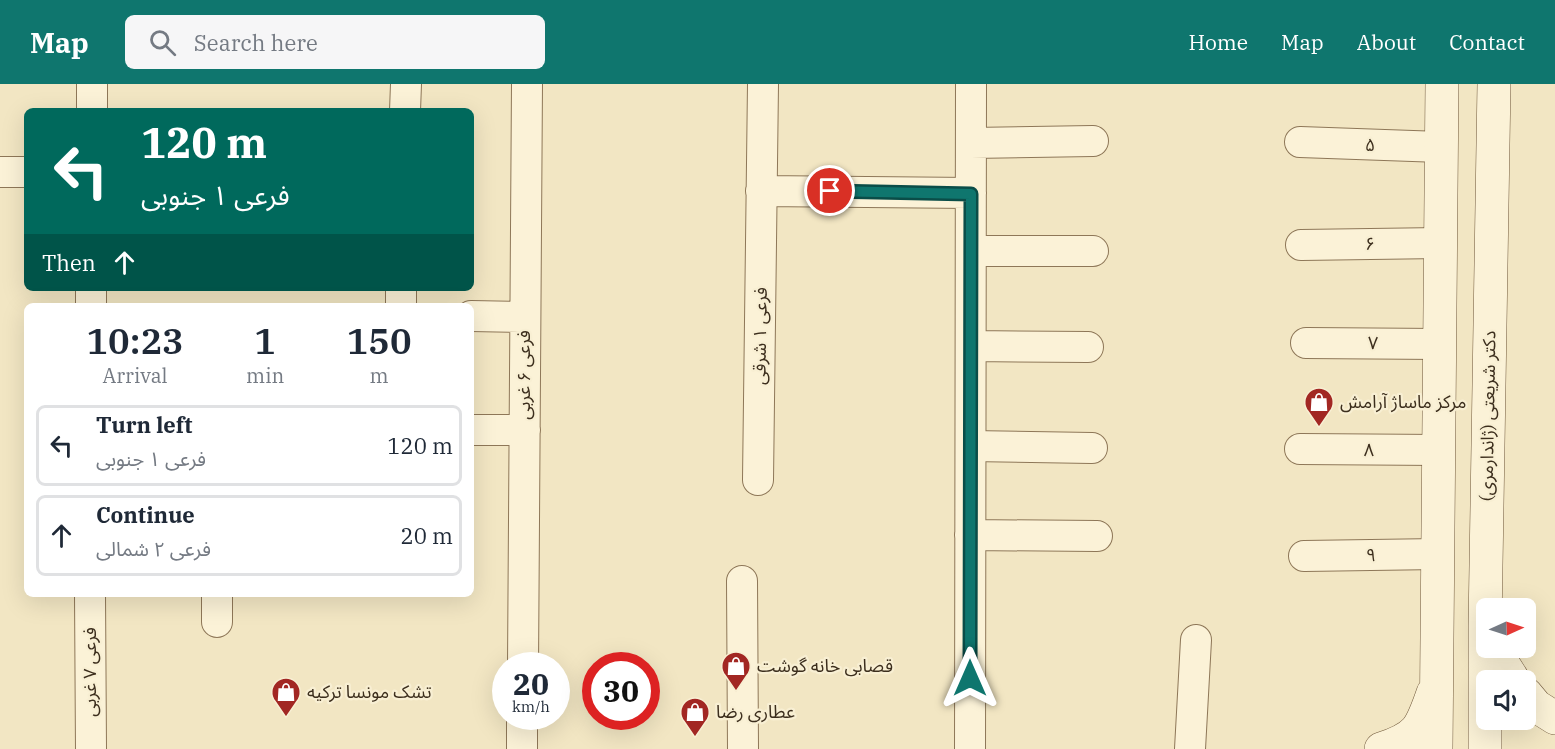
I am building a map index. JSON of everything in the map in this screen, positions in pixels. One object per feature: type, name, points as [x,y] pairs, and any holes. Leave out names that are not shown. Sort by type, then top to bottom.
[{"type":"main road","points":[[1436,749],[1442,84]]},
{"type":"main road","name":"دکتر شریعتی (ژاندارمری)","points":[[1487,598],[1486,527],[1494,84]]},
{"type":"main road","points":[[1438,541],[1486,527]]},
{"type":"main road","name":"دکتر شریعتی (ژاندارمری)","points":[[1485,749],[1487,658]]},
{"type":"main road","points":[[1381,749],[1403,742],[1422,725],[1437,683]]},
{"type":"main road","points":[[1536,706],[1555,718]]},
{"type":"street","points":[[92,84],[92,108]]},
{"type":"street","points":[[405,108],[406,84]]},
{"type":"street","name":"فرعی ۶ غربی","points":[[523,652],[527,84]]},
{"type":"street","name":"فرعی ۱ شرقی","points":[[758,480],[763,84]]},
{"type":"street","points":[[970,749],[971,84]]},
{"type":"street","points":[[971,143],[1093,141]]},
{"type":"street","name":"۵","points":[[1300,142],[1441,147]]},
{"type":"street","points":[[0,172],[24,172]]},
{"type":"street","points":[[761,191],[971,194]]},
{"type":"street","name":"۶","points":[[1301,245],[1440,243]]},
{"type":"street","points":[[971,251],[1093,251]]},
{"type":"street","points":[[474,316],[524,317]]},
{"type":"street","name":"۷","points":[[1306,343],[1439,344]]},
{"type":"street","points":[[971,346],[1088,347]]},
{"type":"street","points":[[474,430],[525,430]]},
{"type":"street","points":[[971,446],[1092,448]]},
{"type":"street","name":"۸","points":[[1300,449],[1439,450]]},
{"type":"street","points":[[970,535],[1097,536]]},
{"type":"street","name":"۹","points":[[1304,555],[1438,541]]},
{"type":"street","points":[[742,581],[743,749]]},
{"type":"street","name":"فرعی ۷ غربی","points":[[90,597],[91,749]]},
{"type":"street","points":[[1190,749],[1196,640]]},
{"type":"street","points":[[522,730],[522,749]]},
{"type":"place","name":"مرکز ماساژ آرامش","points":[[1319,428]]},
{"type":"place","name":"قصابی خانه گوشت","points":[[736,692]]},
{"type":"place","name":"تشک مونسا ترکیه","points":[[286,718]]},
{"type":"place","name":"عطاری رضا","points":[[695,738]]},
{"type":"route","points":[[830,191],[971,194],[970,678]]}]
